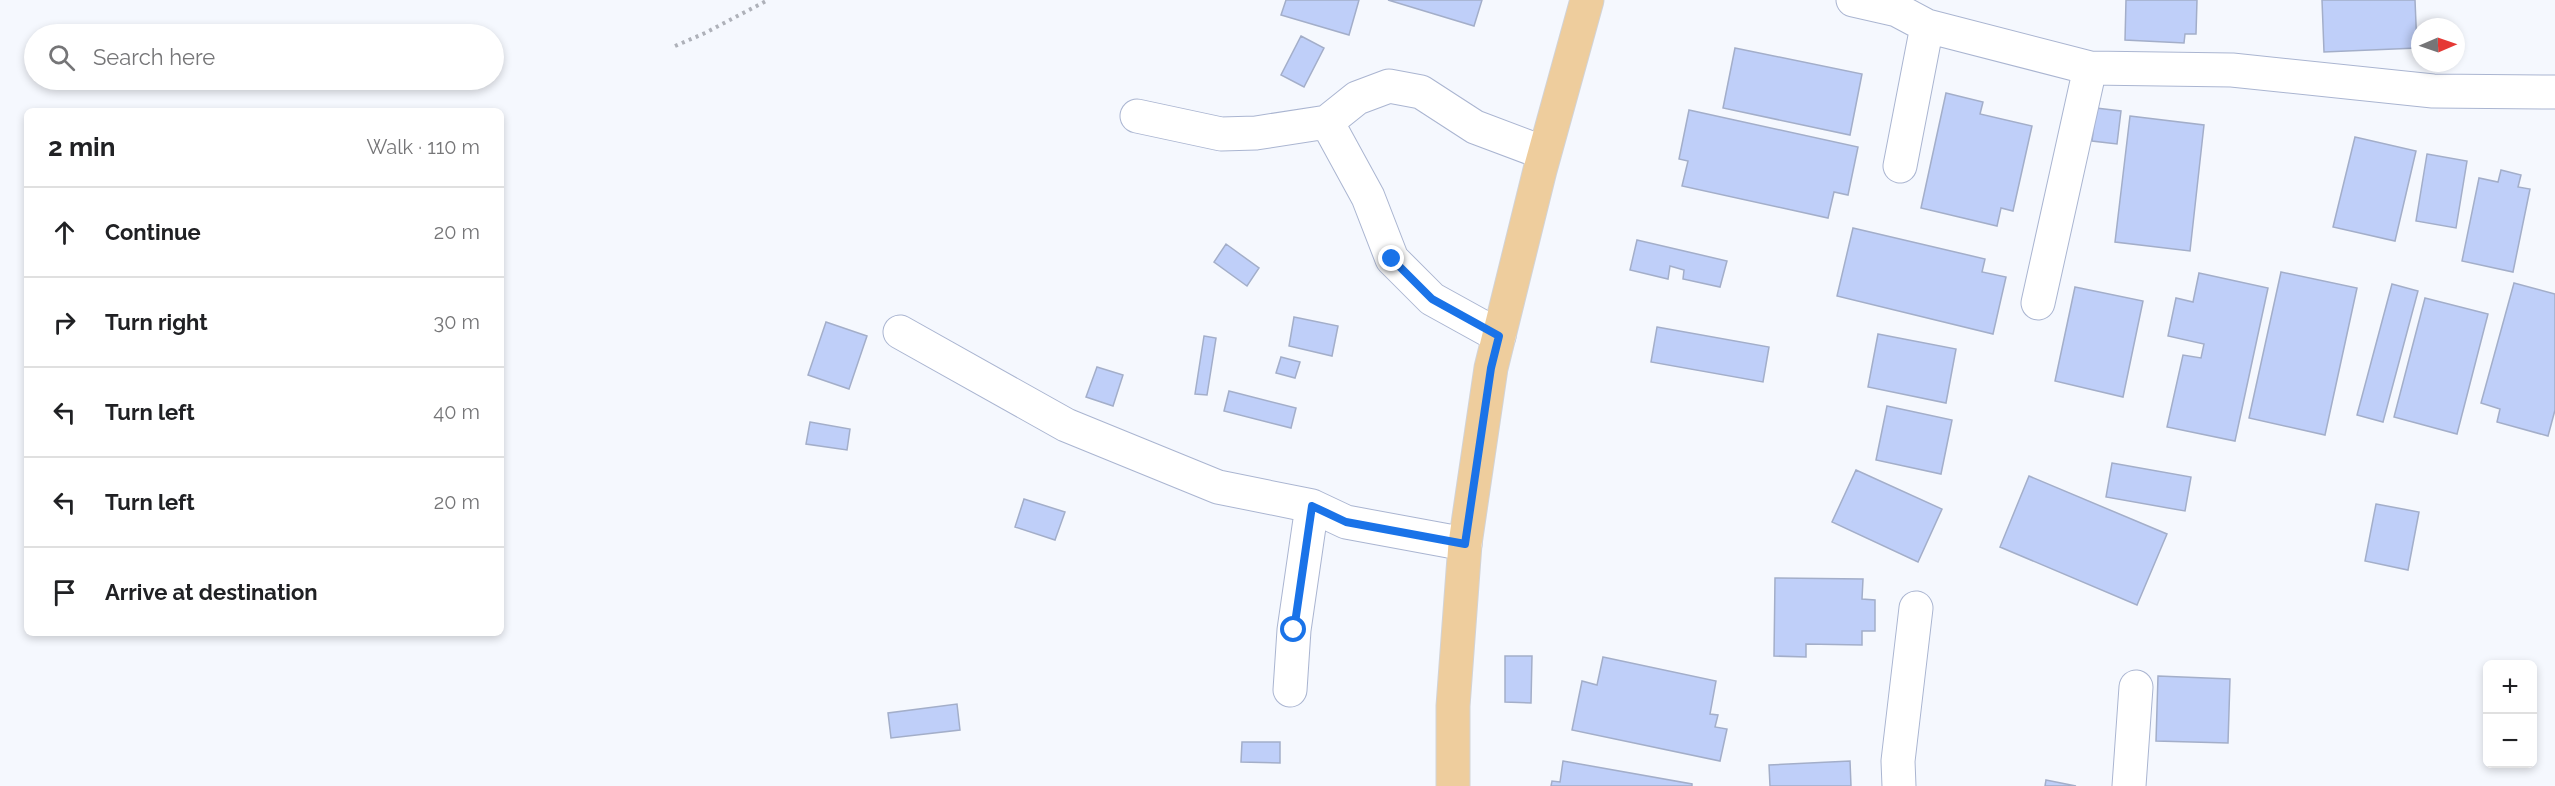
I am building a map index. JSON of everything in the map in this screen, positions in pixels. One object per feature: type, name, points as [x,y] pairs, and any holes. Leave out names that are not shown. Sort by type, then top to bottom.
[{"type":"main road","points":[[1453,786],[1453,706],[1465,544],[1491,368],[1544,153],[1587,0]]},
{"type":"street","points":[[1853,0],[1897,10],[1927,26],[2090,68],[2232,70],[2433,91],[2555,92]]},
{"type":"street","points":[[1900,166],[1927,26]]},
{"type":"street","points":[[2038,303],[2090,68]]},
{"type":"street","points":[[1137,116],[1221,134],[1256,133],[1327,122],[1357,98],[1389,86],[1421,92],[1475,127],[1544,153]]},
{"type":"street","points":[[1327,122],[1368,197],[1392,259],[1432,299],[1499,336]]},
{"type":"street","points":[[900,332],[1066,425],[1218,487],[1312,506],[1346,522],[1465,544]]},
{"type":"street","points":[[1290,690],[1294,630],[1312,506]]},
{"type":"street","points":[[1899,786],[1898,761],[1916,608]]},
{"type":"street","points":[[2129,786],[2136,687]]},
{"type":"path","points":[[675,46],[768,0]]},
{"type":"building","points":[[1286,0],[1359,0],[1349,35],[1281,15]]},
{"type":"building","points":[[1388,0],[1482,0],[1474,26]]},
{"type":"building","points":[[2126,0],[2197,0],[2196,34],[2185,34],[2184,43],[2125,40]]},
{"type":"building","points":[[2322,0],[2415,0],[2416,18],[2411,18],[2411,48],[2324,52]]},
{"type":"building","points":[[1301,36],[1324,48],[1304,87],[1281,75]]},
{"type":"building","points":[[1735,48],[1862,74],[1850,135],[1723,108]]},
{"type":"building","points":[[1946,93],[1983,102],[1980,114],[2032,126],[2013,211],[2001,208],[1997,226],[1921,208]]},
{"type":"building","points":[[2096,108],[2121,111],[2117,144],[2092,141]]},
{"type":"building","points":[[1689,110],[1858,147],[1848,195],[1834,192],[1828,218],[1682,186],[1688,161],[1679,159]]},
{"type":"building","points":[[2130,116],[2204,125],[2190,251],[2115,242]]},
{"type":"building","points":[[2355,137],[2416,151],[2395,241],[2333,227]]},
{"type":"building","points":[[2427,154],[2467,161],[2456,228],[2416,221]]},
{"type":"building","points":[[2501,170],[2521,175],[2518,187],[2530,189],[2513,272],[2462,261],[2479,178],[2498,182]]},
{"type":"building","points":[[1853,228],[1985,259],[1982,272],[2006,277],[1993,334],[1837,296]]},
{"type":"building","points":[[1637,240],[1727,261],[1720,287],[1683,279],[1684,270],[1670,266],[1668,279],[1630,270]]},
{"type":"building","points":[[1226,244],[1259,268],[1247,286],[1214,262]]},
{"type":"building","points":[[2281,272],[2357,288],[2325,435],[2249,418]]},
{"type":"building","points":[[2199,273],[2268,288],[2235,441],[2167,427],[2183,355],[2201,358],[2204,344],[2168,336],[2176,298],[2193,302]]},
{"type":"building","points":[[2514,283],[2555,294],[2555,410],[2548,436],[2497,422],[2500,409],[2481,403]]},
{"type":"building","points":[[2392,284],[2418,291],[2383,422],[2357,415]]},
{"type":"building","points":[[2075,287],[2143,301],[2123,397],[2055,381]]},
{"type":"building","points":[[2425,298],[2488,314],[2457,434],[2394,417]]},
{"type":"building","points":[[1294,317],[1338,326],[1332,356],[1289,346]]},
{"type":"building","points":[[826,322],[867,336],[849,389],[808,375]]},
{"type":"building","points":[[1657,327],[1769,347],[1763,382],[1651,362]]},
{"type":"building","points":[[1878,334],[1956,349],[1946,403],[1868,387]]},
{"type":"building","points":[[1204,336],[1216,338],[1207,395],[1195,394]]},
{"type":"building","points":[[1281,357],[1300,362],[1295,378],[1276,373]]},
{"type":"building","points":[[1097,367],[1123,375],[1113,406],[1086,397]]},
{"type":"building","points":[[1229,391],[1296,408],[1291,428],[1224,411]]},
{"type":"building","points":[[1887,406],[1952,420],[1941,474],[1876,460]]},
{"type":"building","points":[[810,422],[850,429],[847,450],[806,444]]},
{"type":"building","points":[[2112,463],[2191,477],[2185,511],[2106,497]]},
{"type":"building","points":[[1856,470],[1942,509],[1918,562],[1832,522]]},
{"type":"building","points":[[2029,476],[2167,534],[2137,605],[2000,547]]},
{"type":"building","points":[[1024,499],[1065,512],[1055,540],[1015,527]]},
{"type":"building","points":[[2376,504],[2419,512],[2408,570],[2365,561]]},
{"type":"building","points":[[1775,578],[1863,579],[1862,599],[1875,600],[1875,631],[1862,631],[1862,645],[1806,644],[1806,657],[1774,656]]},
{"type":"building","points":[[1505,656],[1532,656],[1531,703],[1505,702]]},
{"type":"building","points":[[1603,657],[1716,681],[1710,714],[1718,715],[1715,727],[1727,729],[1720,761],[1572,730],[1582,681],[1597,685]]},
{"type":"building","points":[[2158,676],[2230,679],[2228,743],[2156,741]]},
{"type":"building","points":[[957,704],[960,730],[891,738],[888,713]]},
{"type":"building","points":[[1242,742],[1280,742],[1280,763],[1241,762]]},
{"type":"building","points":[[1563,761],[1692,784],[1692,786],[1551,786],[1552,781],[1560,782]]},
{"type":"building","points":[[1850,761],[1851,786],[1770,786],[1769,765]]},
{"type":"building","points":[[2046,780],[2076,786],[2045,786]]},
{"type":"route","points":[[1294,630],[1312,506],[1346,522],[1465,544],[1491,368],[1499,336],[1432,299],[1392,259]]}]
